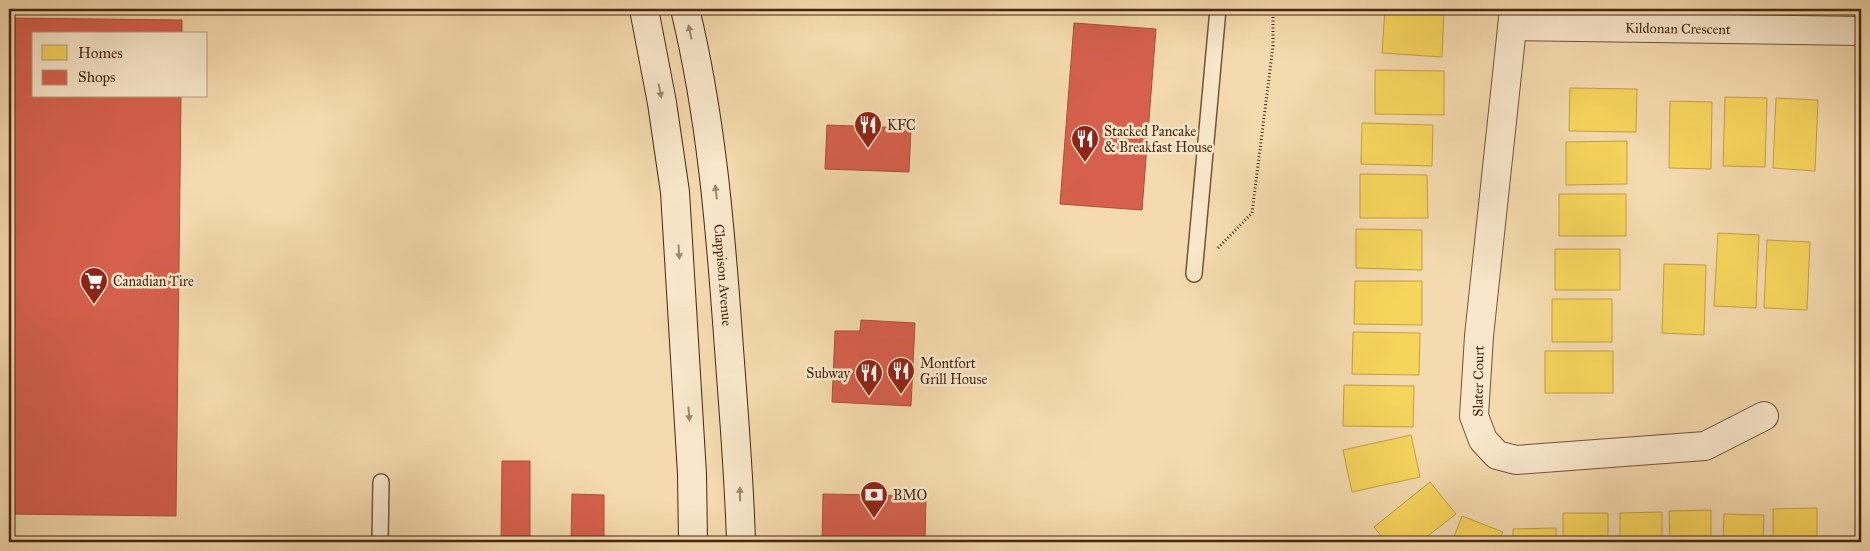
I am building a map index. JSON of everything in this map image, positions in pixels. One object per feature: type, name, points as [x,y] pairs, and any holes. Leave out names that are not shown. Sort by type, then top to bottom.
[{"type":"main road","points":[[644,9],[662,103],[675,192],[692,474],[693,542]]},
{"type":"main road","name":"Clappison Avenue","points":[[685,9],[707,119],[720,230],[739,458],[741,542]]},
{"type":"main road","name":"Kildonan Crescent","points":[[1513,18],[1861,31]]},
{"type":"main road","name":"Slater Court","points":[[1513,18],[1479,336],[1474,416],[1483,440],[1497,455],[1516,460],[1704,446],[1764,416]]},
{"type":"lane","points":[[1194,274],[1218,9]]},
{"type":"lane","points":[[380,542],[381,482]]},
{"type":"path","points":[[1194,274],[1252,212],[1273,46],[1273,9]]},
{"type":"building: Homes","points":[[1385,9],[1444,9],[1442,57],[1382,53]]},
{"type":"building: Homes","points":[[1375,70],[1444,71],[1444,115],[1375,114]]},
{"type":"building: Homes","points":[[1570,88],[1637,89],[1636,132],[1569,131]]},
{"type":"building: Homes","points":[[1725,97],[1767,98],[1765,167],[1723,166]]},
{"type":"building: Homes","points":[[1776,98],[1818,100],[1815,171],[1773,168]]},
{"type":"building: Homes","points":[[1670,101],[1712,102],[1711,169],[1669,168]]},
{"type":"building: Homes","points":[[1362,123],[1433,125],[1432,166],[1361,164]]},
{"type":"building: Homes","points":[[1627,141],[1627,184],[1566,185],[1566,142]]},
{"type":"building: Homes","points":[[1360,174],[1427,175],[1428,218],[1360,218]]},
{"type":"building: Homes","points":[[1559,194],[1626,194],[1626,236],[1559,236]]},
{"type":"building: Homes","points":[[1356,229],[1422,230],[1422,270],[1356,268]]},
{"type":"building: Homes","points":[[1718,233],[1759,235],[1756,308],[1714,306]]},
{"type":"building: Homes","points":[[1767,240],[1810,242],[1807,310],[1764,308]]},
{"type":"building: Homes","points":[[1555,249],[1620,249],[1620,290],[1555,290]]},
{"type":"building: Homes","points":[[1664,264],[1706,265],[1704,335],[1662,333]]},
{"type":"building: Homes","points":[[1355,281],[1422,281],[1422,325],[1354,324]]},
{"type":"building: Homes","points":[[1552,299],[1612,299],[1612,342],[1552,342]]},
{"type":"building: Homes","points":[[1353,332],[1420,333],[1419,375],[1352,374]]},
{"type":"building: Homes","points":[[1545,351],[1613,351],[1613,393],[1545,393]]},
{"type":"building: Homes","points":[[1344,385],[1414,386],[1413,427],[1343,426]]},
{"type":"building: Homes","points":[[1411,435],[1420,477],[1352,492],[1343,450]]},
{"type":"building: Homes","points":[[1430,482],[1456,514],[1420,542],[1386,542],[1374,527]]},
{"type":"building: Homes","points":[[1817,508],[1817,542],[1773,542],[1773,509]]},
{"type":"building: Homes","points":[[1711,510],[1711,542],[1670,542],[1669,511]]},
{"type":"building: Homes","points":[[1662,512],[1662,542],[1620,542],[1620,513]]},
{"type":"building: Homes","points":[[1563,513],[1608,513],[1608,542],[1563,542]]},
{"type":"building: Homes","points":[[1724,514],[1764,515],[1763,542],[1723,542]]},
{"type":"building: Homes","points":[[1462,516],[1503,532],[1498,542],[1452,542]]},
{"type":"building: Homes","points":[[1556,528],[1556,542],[1513,542],[1513,529]]},
{"type":"building: Shops","name":"Canadian Tire","points":[[10,18],[182,20],[182,32],[32,32],[32,98],[181,98],[176,516],[9,514]]},
{"type":"building: Shops","points":[[1074,23],[1156,29],[1142,210],[1060,204]]},
{"type":"building: Shops","name":"KFC","points":[[827,125],[911,128],[909,172],[825,169]]},
{"type":"building: Shops","points":[[861,320],[915,323],[911,406],[832,402],[835,331],[860,331]]},
{"type":"building: Shops","points":[[502,461],[530,461],[530,542],[501,542]]},
{"type":"building: Shops","points":[[572,494],[604,495],[604,542],[571,542]]},
{"type":"building: Shops","name":"BMO","points":[[823,494],[926,496],[925,542],[822,542]]},
{"type":"place","name":"KFC","points":[[868,149]]},
{"type":"place","name":"Stacked Pancake & Breakfast House","points":[[1085,163]]},
{"type":"place","name":"Canadian Tire","points":[[94,305]]},
{"type":"place","name":"Montfort Grill House","points":[[901,395]]},
{"type":"place","name":"Subway","points":[[869,397]]},
{"type":"place","name":"BMO","points":[[874,519]]}]
